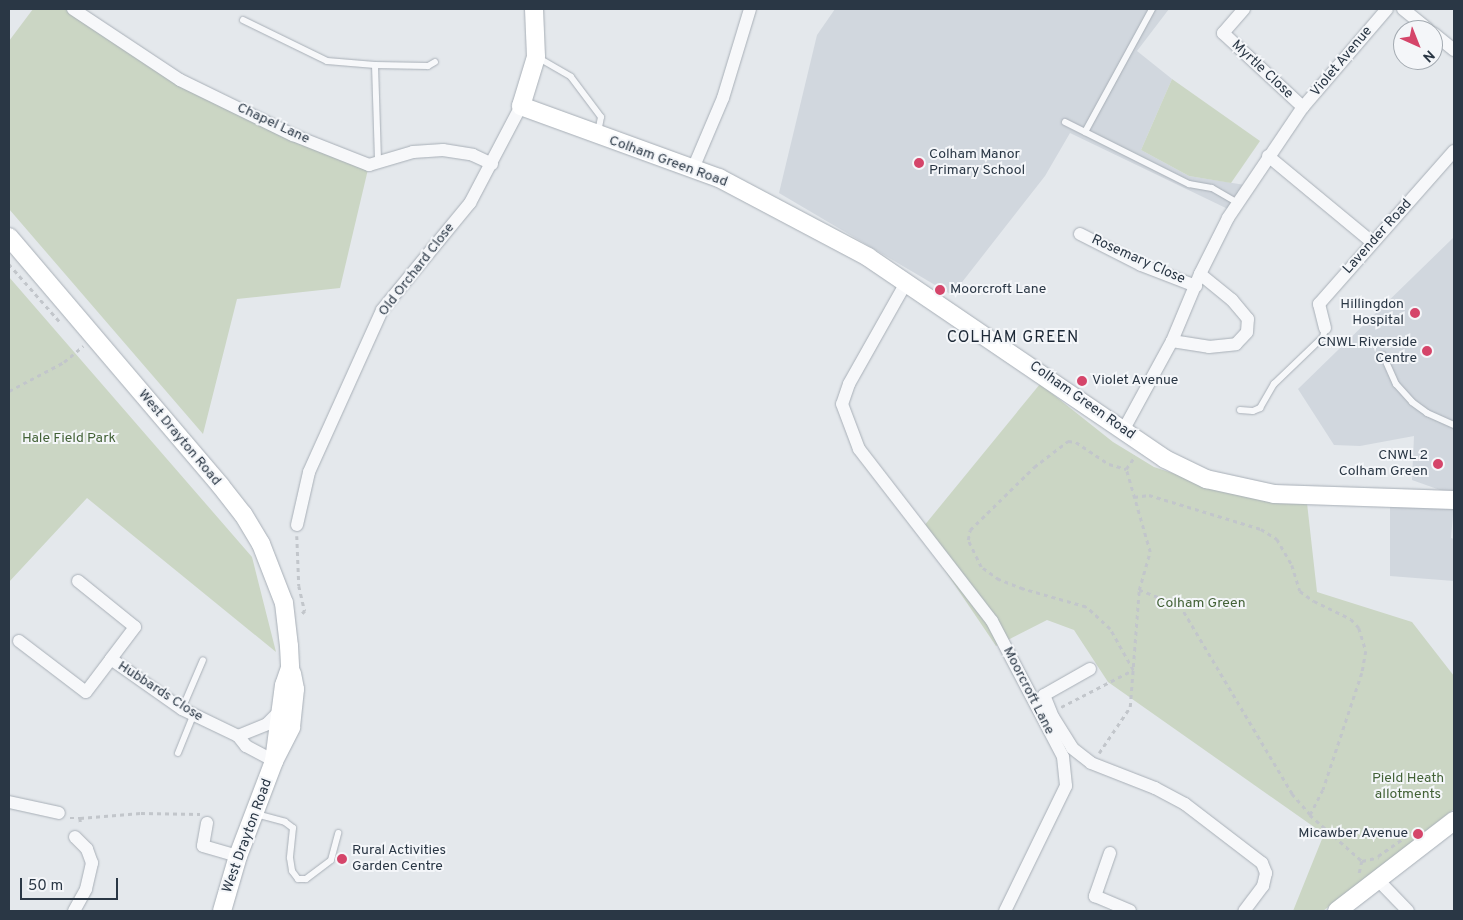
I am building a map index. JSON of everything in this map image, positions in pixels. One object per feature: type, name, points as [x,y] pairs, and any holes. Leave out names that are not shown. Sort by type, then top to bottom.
[{"type":"street","name":"Chapel Lane","points":[[73,9],[180,80],[293,135],[369,165],[413,152],[443,150],[473,155],[492,164]]},
{"type":"street","points":[[521,106],[536,57],[534,9]]},
{"type":"street","points":[[692,171],[723,98],[750,9]]},
{"type":"street","name":"Myrtle Close","points":[[1244,9],[1223,34],[1303,107]]},
{"type":"street","name":"Violet Avenue","points":[[1124,429],[1172,341],[1198,280],[1238,202],[1303,107],[1387,9]]},
{"type":"street","points":[[1408,10],[1418,20]]},
{"type":"street","points":[[1443,41],[1454,50]]},
{"type":"street","name":"Colham Green Road","points":[[521,106],[692,171],[719,178],[868,257],[1124,429],[1161,457],[1206,479],[1274,494],[1454,500]]},
{"type":"street","name":"Old Orchard Close","points":[[297,525],[309,472],[382,310],[470,203],[521,106]]},
{"type":"street","name":"Lavender Road","points":[[1325,328],[1319,304],[1372,242],[1454,152]]},
{"type":"street","points":[[1268,156],[1372,242]]},
{"type":"street","name":"Rosemary Close","points":[[1080,234],[1141,265],[1198,280],[1232,300],[1248,320],[1247,332],[1236,344],[1209,347],[1172,341]]},
{"type":"street","name":"West Drayton Road","points":[[9,237],[88,342],[249,523],[278,584],[288,629],[290,668],[296,689],[292,727],[274,761],[238,856],[222,911]]},
{"type":"street","name":"Moorcroft Lane","points":[[906,281],[849,384],[842,404],[859,449],[992,622],[1062,757],[1066,786],[1005,911]]},
{"type":"street","name":"Hubbards Close","points":[[19,640],[86,692],[135,627],[78,581]]},
{"type":"street","name":"Hubbards Close","points":[[111,659],[188,712],[238,736],[246,746],[274,761]]},
{"type":"street","name":"West Drayton Road","points":[[274,761],[281,710],[290,668]]},
{"type":"street","points":[[1090,669],[1044,695],[1053,717],[1072,748],[1091,763],[1155,788],[1185,804],[1262,863],[1266,873],[1263,886],[1244,911]]},
{"type":"street","points":[[238,736],[267,724],[281,710]]},
{"type":"street","points":[[9,802],[59,813]]},
{"type":"street","points":[[1337,911],[1370,880],[1454,821]]},
{"type":"street","points":[[207,823],[203,846],[238,856]]},
{"type":"street","points":[[74,911],[86,889],[92,862],[87,849],[75,837]]},
{"type":"street","points":[[1110,853],[1095,896],[1130,911]]},
{"type":"street","points":[[1370,880],[1408,911]]},
{"type":"lane","points":[[1085,132],[1152,9]]},
{"type":"lane","points":[[243,20],[327,61],[375,65],[428,66],[435,62]]},
{"type":"lane","points":[[536,57],[571,77],[601,117],[597,136]]},
{"type":"lane","points":[[375,65],[378,163]]},
{"type":"lane","points":[[1065,122],[1189,184],[1212,188],[1238,202]]},
{"type":"lane","points":[[1240,410],[1253,411],[1260,408],[1274,384],[1323,337],[1325,328]]},
{"type":"lane","points":[[1383,355],[1396,384],[1412,402],[1427,413],[1454,425]]},
{"type":"lane","points":[[178,753],[203,660]]},
{"type":"lane","points":[[254,814],[285,822],[293,828],[290,858],[292,871],[298,879],[306,879],[330,860],[338,833]]},
{"type":"path","points":[[9,264],[62,324]]},
{"type":"path","points":[[75,339],[88,342]]},
{"type":"path","points":[[9,391],[64,362],[88,342]]},
{"type":"path","points":[[1126,469],[1109,464],[1076,442],[1068,442],[1034,467],[975,522],[968,540],[981,567],[999,580],[1086,607],[1098,615],[1133,670]]},
{"type":"path","points":[[1126,469],[1136,454]]},
{"type":"path","points":[[1096,758],[1130,707],[1140,590],[1150,552],[1126,469]]},
{"type":"path","points":[[1134,496],[1149,495],[1261,529],[1277,539],[1292,565],[1300,591],[1314,601],[1351,619],[1359,628],[1366,651],[1362,673],[1323,790],[1310,816]]},
{"type":"path","points":[[288,629],[305,611],[299,586],[297,525]]},
{"type":"path","points":[[1140,590],[1180,606],[1292,794],[1310,816],[1362,861]]},
{"type":"path","points":[[1057,709],[1133,670]]},
{"type":"path","points":[[59,813],[80,818],[192,813],[202,814],[207,823]]},
{"type":"path","points":[[75,837],[81,825],[80,818]]},
{"type":"path","points":[[1362,861],[1374,856],[1380,858]]},
{"type":"path","points":[[1362,861],[1359,874],[1370,880]]},
{"type":"shaded area","name":"Colham Manor Primary School","points":[[835,9],[1169,9],[1137,51],[1172,79],[1141,150],[1189,176],[1245,185],[1230,210],[1070,133],[1045,176],[952,295],[779,193],[817,35]]},
{"type":"shaded area","name":"Hillingdon Hospital","points":[[1454,237],[1454,495],[1412,480],[1414,436],[1360,446],[1334,445],[1298,389]]},
{"type":"shaded area","points":[[1390,501],[1454,502],[1451,538],[1454,539],[1454,581],[1390,576]]},
{"type":"green space","points":[[33,9],[73,9],[180,80],[369,165],[340,288],[237,299],[203,434],[9,209],[9,41]]},
{"type":"green space","points":[[1172,79],[1260,141],[1231,183],[1189,176],[1141,150]]},
{"type":"green space","name":"Hale Field Park","points":[[9,277],[252,557],[276,652],[87,498],[9,582]]},
{"type":"green space","name":"Colham Green","points":[[1040,384],[1113,442],[1154,467],[1224,490],[1307,503],[1317,592],[1412,622],[1454,676],[1454,809],[1323,911],[1293,911],[1324,834],[1108,682],[1074,630],[1047,620],[996,646],[919,532]]},
{"type":"place","name":"Colham Manor Primary School","points":[[919,163]]},
{"type":"place","name":"Moorcroft Lane","points":[[940,290]]},
{"type":"place","name":"Hillingdon Hospital","points":[[1415,313]]},
{"type":"place","name":"CNWL Riverside Centre","points":[[1427,351]]},
{"type":"place","name":"Violet Avenue","points":[[1082,381]]},
{"type":"place","name":"CNWL 2 Colham Green","points":[[1438,464]]},
{"type":"place","name":"Micawber Avenue","points":[[1418,834]]},
{"type":"place","name":"Rural Activities Garden Centre","points":[[342,859]]},
{"type":"district","name":"COLHAM GREEN","points":[[1013,338]]},
{"type":"park label","name":"Pield Heath allotments","points":[[1408,788]]}]
